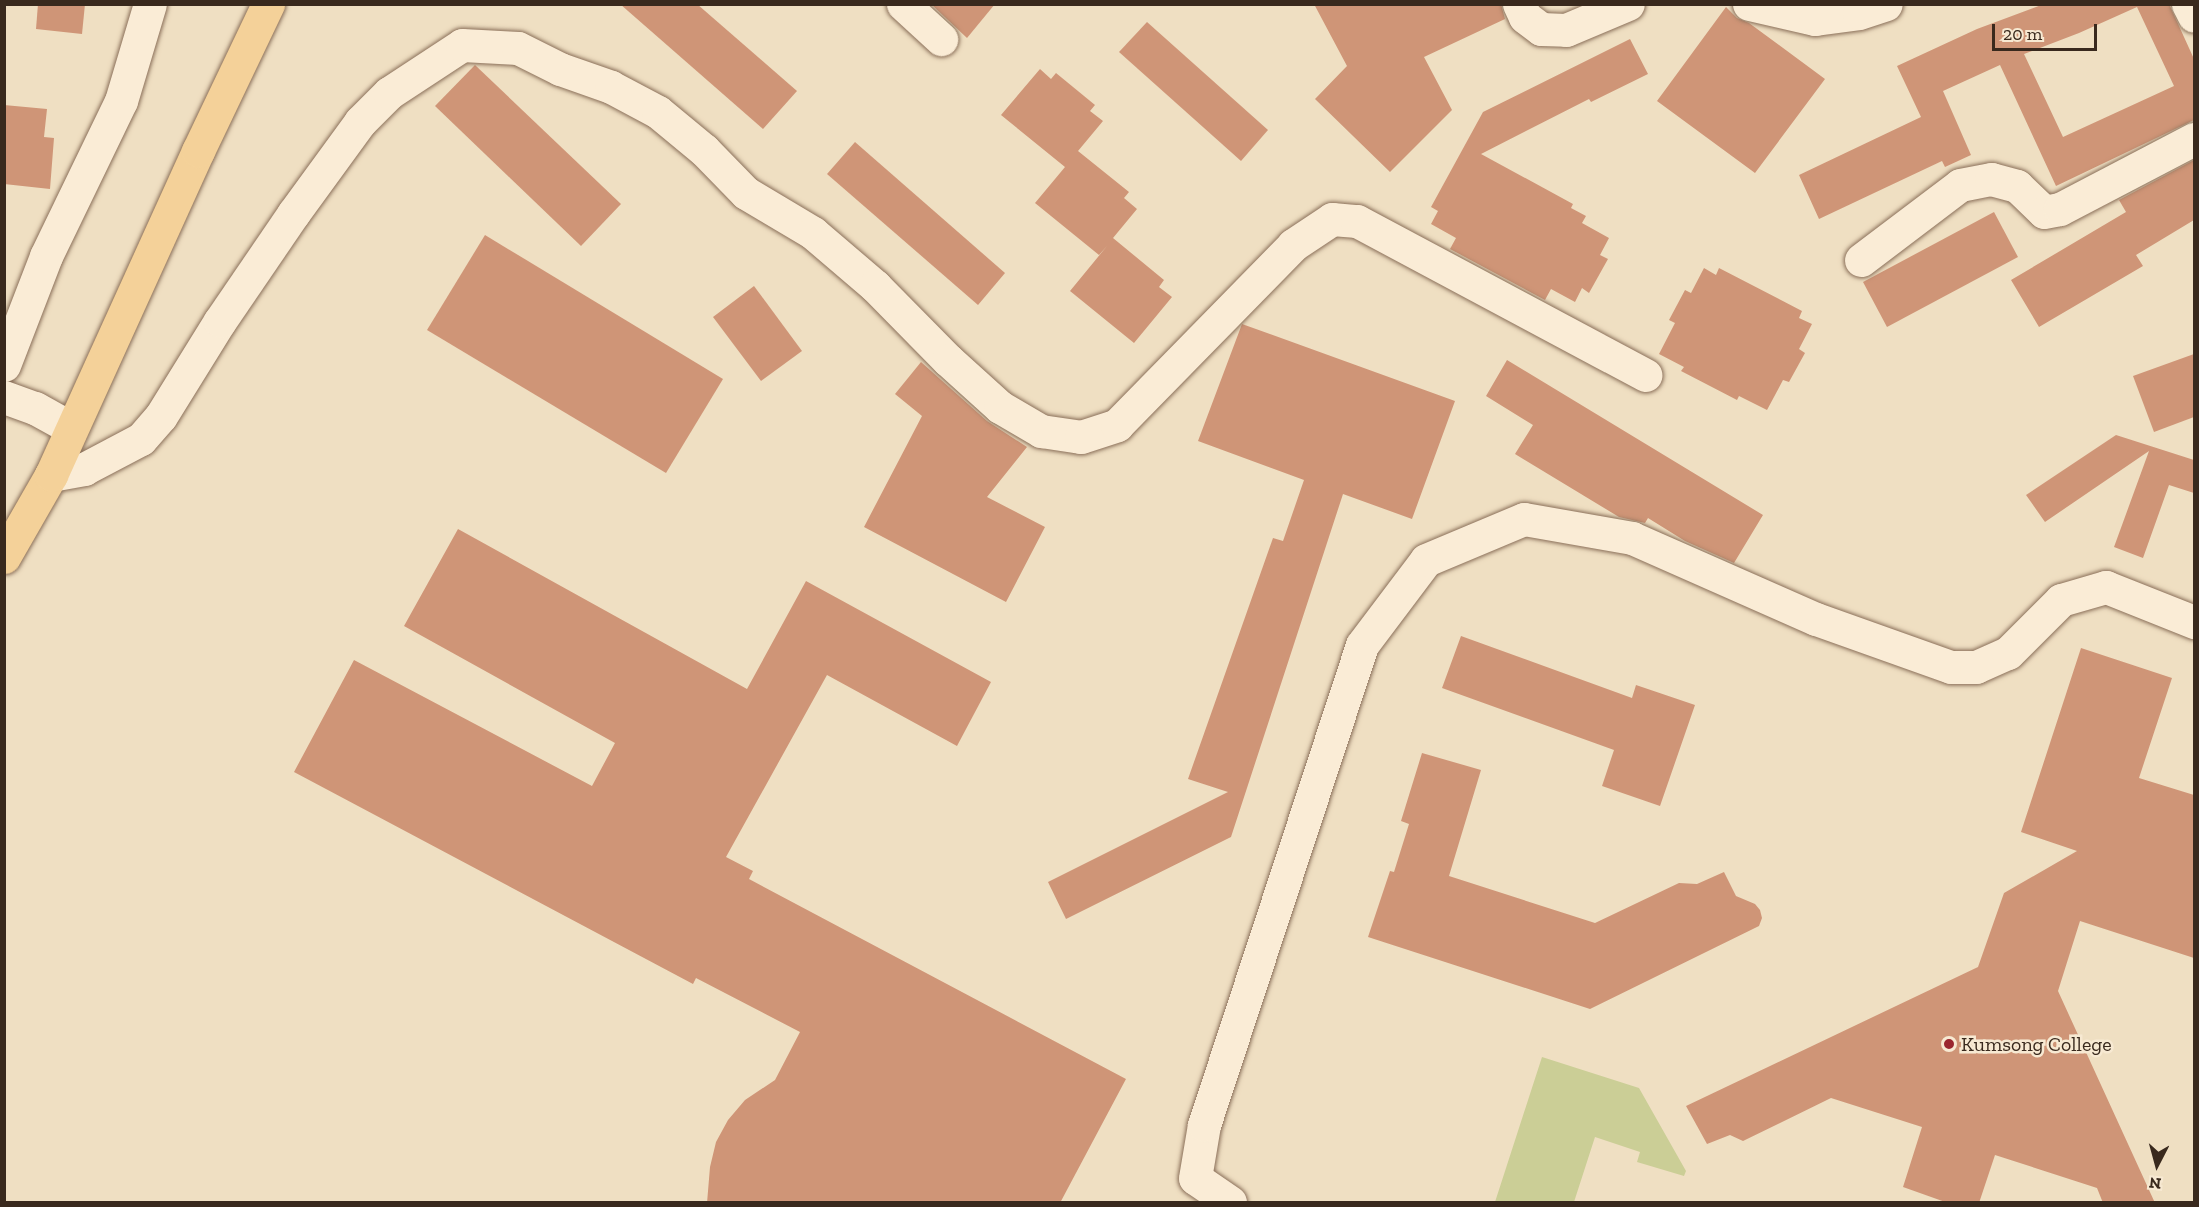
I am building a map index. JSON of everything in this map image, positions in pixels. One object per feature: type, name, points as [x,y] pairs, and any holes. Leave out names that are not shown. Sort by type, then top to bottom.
[{"type":"main road","points":[[4,557],[51,474],[268,4]]},
{"type":"street","points":[[4,365],[46,256],[121,101],[150,4]]},
{"type":"street","points":[[903,4],[941,39]]},
{"type":"street","points":[[1520,4],[1526,17],[1542,29],[1566,30],[1628,4]]},
{"type":"street","points":[[1749,4],[1815,19],[1859,13],[1886,4]]},
{"type":"street","points":[[2188,4],[2194,16]]},
{"type":"street","points":[[51,474],[84,469],[141,438],[161,416],[220,321],[293,214],[360,122],[389,93],[462,45],[518,48],[560,69],[611,87],[658,112],[704,150],[746,193],[813,233],[875,286],[948,360],[1000,407],[1041,431],[1081,437],[1116,425],[1293,245],[1332,219],[1357,221],[1646,375]]},
{"type":"street","points":[[1861,260],[1960,185],[1991,179],[2017,186],[2043,212],[2060,209],[2194,139]]},
{"type":"street","points":[[4,397],[35,408],[71,428]]},
{"type":"street","points":[[1230,1203],[1196,1178],[1204,1125],[1362,645],[1426,560],[1524,519],[1632,538],[1816,619],[1951,667],[1976,668],[2008,653],[2061,600],[2106,587],[2194,622]]},
{"type":"green space","points":[[1542,1057],[1639,1088],[1686,1171],[1684,1176],[1637,1162],[1640,1152],[1595,1137],[1574,1202],[1495,1202]]},
{"type":"building","points":[[38,4],[85,4],[82,34],[36,29]]},
{"type":"building","points":[[620,4],[697,4],[797,91],[763,129]]},
{"type":"building","points":[[931,4],[995,4],[967,38]]},
{"type":"building","points":[[1314,4],[1501,4],[1505,19],[1424,57],[1452,110],[1390,172],[1315,99],[1347,66]]},
{"type":"building","points":[[2044,4],[2169,4],[2194,59],[2194,120],[2056,186],[2000,65],[1943,91],[1971,155],[1945,167],[1942,161],[1819,219],[1799,175],[1921,117],[1897,66],[1977,29]],"holes":[[[2137,7],[2174,86],[2063,137],[2024,54]]]},
{"type":"building","points":[[1726,7],[1737,18],[1749,23],[1825,79],[1755,173],[1657,101]]},
{"type":"building","points":[[1147,22],[1268,130],[1241,161],[1119,52]]},
{"type":"building","points":[[1630,39],[1648,74],[1591,102],[1589,99],[1481,154],[1573,204],[1571,208],[1586,216],[1582,223],[1609,238],[1600,255],[1608,259],[1589,293],[1582,288],[1575,302],[1551,289],[1545,300],[1450,249],[1456,238],[1431,224],[1438,211],[1431,207],[1483,112]]},
{"type":"building","points":[[475,65],[621,204],[581,246],[435,106]]},
{"type":"building","points":[[1040,69],[1051,79],[1056,73],[1095,105],[1090,111],[1103,121],[1078,151],[1129,192],[1124,198],[1137,209],[1113,238],[1164,280],[1159,287],[1172,297],[1134,343],[1070,291],[1107,246],[1099,255],[1035,203],[1065,167],[1001,115]]},
{"type":"building","points":[[4,105],[47,109],[44,137],[54,138],[50,189],[4,184]]},
{"type":"building","points":[[855,142],[1005,273],[978,305],[827,174]]},
{"type":"building","points":[[2194,160],[2194,220],[2136,255],[2143,266],[2039,327],[2011,280],[2126,212],[2119,200]]},
{"type":"building","points":[[1994,212],[2018,257],[1887,327],[1863,282]]},
{"type":"building","points":[[485,235],[723,379],[666,473],[427,330]]},
{"type":"building","points":[[1704,268],[1716,275],[1719,268],[1802,311],[1799,318],[1812,324],[1799,349],[1805,353],[1789,382],[1783,380],[1767,410],[1739,396],[1737,400],[1681,371],[1684,367],[1659,354],[1675,323],[1669,320],[1685,290],[1691,293]]},
{"type":"building","points":[[754,286],[802,351],[761,381],[713,317]]},
{"type":"building","points":[[1242,324],[1455,401],[1412,519],[1343,494],[1231,837],[1066,919],[1048,882],[1228,792],[1188,779],[1273,538],[1283,541],[1304,480],[1198,441]]},
{"type":"building","points":[[2194,354],[2194,417],[2154,432],[2133,376]]},
{"type":"building","points":[[1507,360],[1763,515],[1734,563],[1685,541],[1648,518],[1645,523],[1619,517],[1515,454],[1533,425],[1486,396]]},
{"type":"building","points":[[921,362],[987,421],[1027,447],[987,497],[1045,527],[1006,602],[864,527],[922,416],[895,394]]},
{"type":"building","points":[[2116,435],[2194,460],[2194,493],[2169,485],[2143,558],[2114,547],[2149,451],[2045,522],[2026,495]]},
{"type":"building","points":[[458,529],[747,689],[806,581],[991,682],[957,746],[827,675],[726,857],[753,871],[749,879],[1126,1079],[1060,1203],[707,1203],[710,1167],[716,1142],[728,1120],[745,1100],[775,1080],[800,1032],[696,978],[693,984],[294,772],[354,660],[592,786],[615,743],[404,626]]},
{"type":"building","points":[[1461,636],[1632,698],[1636,685],[1695,705],[1660,806],[1602,786],[1614,750],[1442,688]]},
{"type":"building","name":"Kumsong College","points":[[2081,648],[2172,678],[2139,778],[2194,795],[2194,958],[2080,921],[2058,991],[2155,1203],[2103,1203],[2097,1188],[1995,1155],[1979,1203],[1948,1203],[1903,1187],[1922,1127],[1831,1098],[1743,1141],[1730,1135],[1707,1144],[1686,1106],[1978,967],[2004,893],[2077,851],[2021,832]]},
{"type":"building","points":[[1422,753],[1481,770],[1449,876],[1595,923],[1679,883],[1697,884],[1724,872],[1736,896],[1755,904],[1760,910],[1762,918],[1759,926],[1590,1009],[1368,937],[1390,871],[1394,872],[1409,824],[1401,821]]},
{"type":"place","name":"Kumsong College","points":[[1949,1044]]}]
